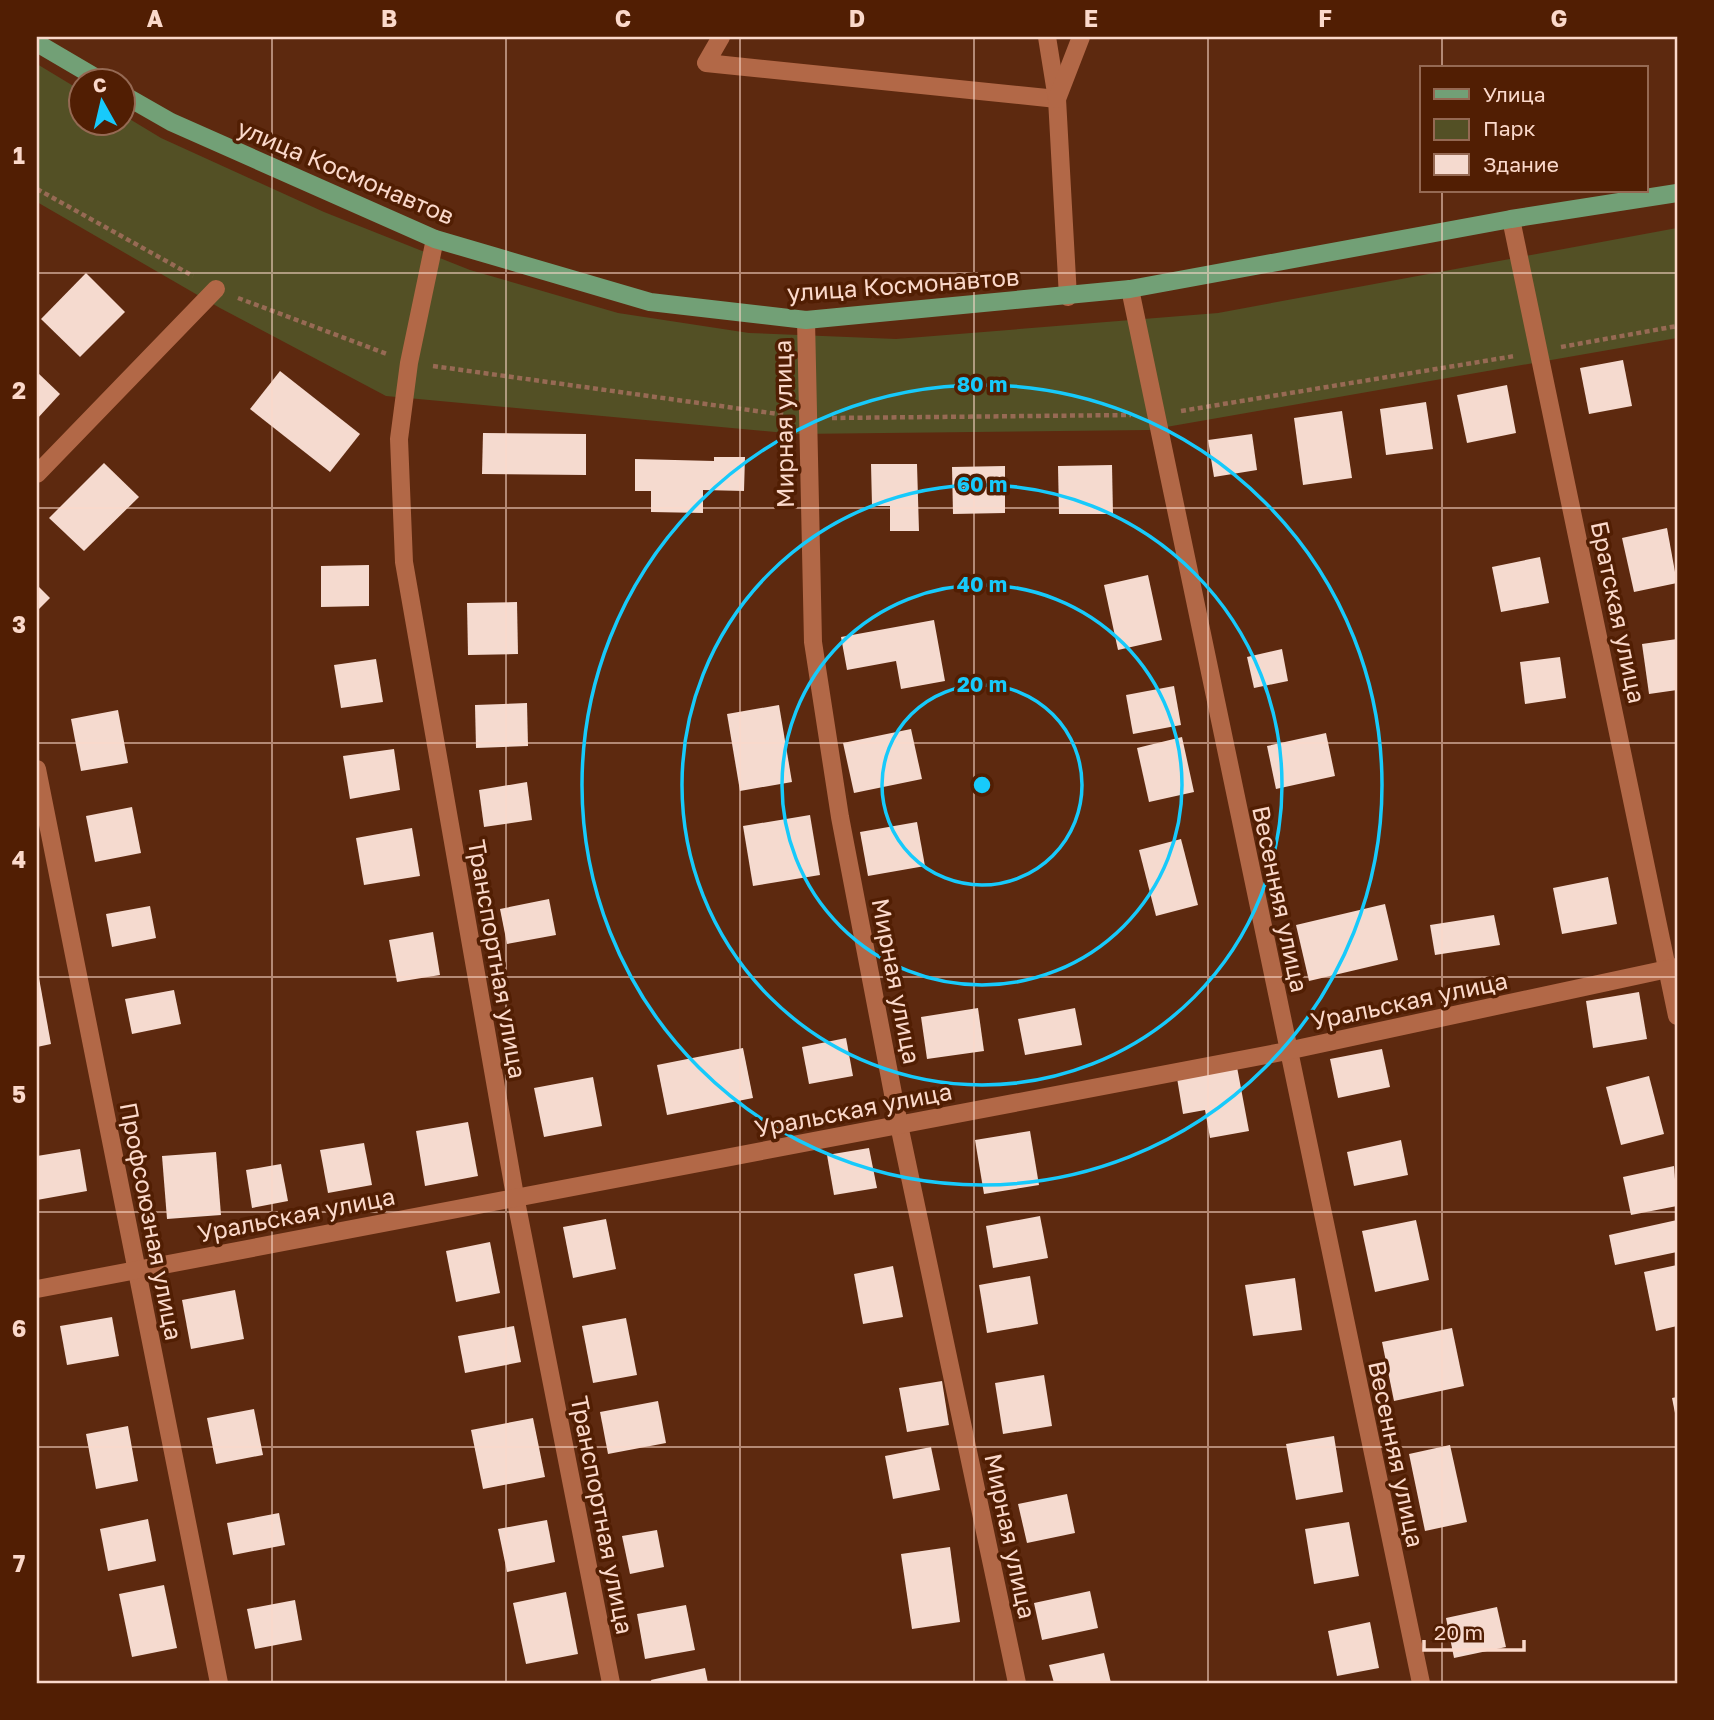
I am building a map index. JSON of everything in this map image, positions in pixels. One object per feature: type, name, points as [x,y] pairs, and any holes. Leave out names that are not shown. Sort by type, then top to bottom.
[{"type":"main road","points":[[37,43],[76,66]]},
{"type":"main road","name":"улица Космонавтов","points":[[136,102],[171,122],[435,239],[650,302],[806,320],[1068,298],[1130,289],[1511,219],[1677,193]]},
{"type":"street","points":[[721,37],[706,63],[1057,99]]},
{"type":"street","points":[[1047,37],[1057,99],[1068,298]]},
{"type":"street","points":[[1057,99],[1081,37]]},
{"type":"street","name":"Братская улица","points":[[1511,219],[1672,968],[1677,1016]]},
{"type":"street","name":"Транспортная улица","points":[[435,239],[409,363],[399,439],[404,562],[515,1196],[611,1683]]},
{"type":"street","points":[[37,474],[216,289]]},
{"type":"street","name":"Весенняя улица","points":[[1130,289],[1420,1683]]},
{"type":"street","name":"Мирная улица","points":[[806,320],[813,642],[840,817],[900,1125],[1017,1683]]},
{"type":"street","name":"Профсоюзная улица","points":[[37,769],[219,1683]]},
{"type":"street","name":"Уральская улица","points":[[37,1289],[1287,1051],[1672,968]]},
{"type":"path","points":[[37,189],[216,289],[409,363],[807,418],[1156,415],[1677,326]]},
{"type":"green space","points":[[37,64],[66,82],[66,136],[136,136],[136,123],[161,138],[324,212],[470,270],[618,313],[749,333],[896,339],[1218,313],[1677,228],[1677,338],[1149,430],[796,434],[386,396],[220,308],[37,202]]},
{"type":"building","points":[[86,273],[125,312],[80,357],[41,319]]},
{"type":"building","points":[[1623,360],[1632,406],[1589,414],[1580,368]]},
{"type":"building","points":[[280,371],[360,434],[330,472],[250,409]]},
{"type":"building","points":[[37,372],[60,394],[37,419]]},
{"type":"building","points":[[1507,385],[1516,433],[1467,443],[1457,395]]},
{"type":"building","points":[[1426,402],[1433,449],[1386,455],[1380,409]]},
{"type":"building","points":[[1342,411],[1352,478],[1303,485],[1294,418]]},
{"type":"building","points":[[483,433],[586,434],[586,475],[482,474]]},
{"type":"building","points":[[1252,434],[1257,470],[1214,477],[1208,440]]},
{"type":"building","points":[[714,457],[745,457],[744,491],[703,490],[703,513],[651,512],[651,491],[635,491],[635,459],[714,461]]},
{"type":"building","points":[[104,463],[139,497],[84,551],[49,518]]},
{"type":"building","points":[[871,464],[917,464],[919,531],[890,531],[890,506],[872,506]]},
{"type":"building","points":[[1112,465],[1113,514],[1059,514],[1058,466]]},
{"type":"building","points":[[1005,466],[1005,513],[953,514],[952,467]]},
{"type":"building","points":[[1667,528],[1677,583],[1634,592],[1622,538]]},
{"type":"building","points":[[1540,557],[1549,603],[1501,612],[1492,567]]},
{"type":"building","points":[[369,565],[369,606],[321,607],[321,566]]},
{"type":"building","points":[[1148,575],[1162,640],[1118,650],[1104,585]]},
{"type":"building","points":[[37,585],[50,598],[37,611]]},
{"type":"building","points":[[517,602],[518,654],[468,655],[467,603]]},
{"type":"building","points":[[934,620],[945,681],[901,689],[896,661],[847,670],[841,637]]},
{"type":"building","points":[[1677,639],[1677,690],[1649,694],[1642,644]]},
{"type":"building","points":[[1282,649],[1288,681],[1254,688],[1247,657]]},
{"type":"building","points":[[1560,657],[1566,698],[1525,704],[1520,662]]},
{"type":"building","points":[[376,659],[383,702],[341,708],[334,665]]},
{"type":"building","points":[[1174,686],[1181,725],[1133,734],[1126,695]]},
{"type":"building","points":[[527,703],[528,746],[476,748],[475,705]]},
{"type":"building","points":[[779,705],[792,782],[740,791],[727,714]]},
{"type":"building","points":[[118,710],[128,763],[81,771],[71,719]]},
{"type":"building","points":[[911,729],[922,779],[854,793],[843,743]]},
{"type":"building","points":[[1326,733],[1335,776],[1276,789],[1267,746]]},
{"type":"building","points":[[1182,737],[1194,792],[1149,802],[1137,748]]},
{"type":"building","points":[[394,749],[400,790],[350,799],[343,756]]},
{"type":"building","points":[[527,782],[532,820],[484,827],[479,790]]},
{"type":"building","points":[[132,807],[141,853],[95,862],[86,816]]},
{"type":"building","points":[[810,815],[820,875],[753,886],[743,826]]},
{"type":"building","points":[[917,822],[925,866],[868,876],[860,832]]},
{"type":"building","points":[[412,828],[420,876],[364,885],[356,838]]},
{"type":"building","points":[[1181,839],[1198,905],[1156,916],[1139,850]]},
{"type":"building","points":[[1608,877],[1617,924],[1562,934],[1553,888]]},
{"type":"building","points":[[549,899],[556,935],[507,944],[500,909]]},
{"type":"building","points":[[1385,904],[1398,960],[1309,981],[1296,925]]},
{"type":"building","points":[[150,906],[156,938],[112,947],[106,914]]},
{"type":"building","points":[[1494,915],[1500,945],[1435,955],[1430,925]]},
{"type":"building","points":[[433,932],[440,975],[397,982],[389,940]]},
{"type":"building","points":[[39,978],[51,1044],[37,1047],[37,979]]},
{"type":"building","points":[[174,990],[181,1024],[132,1034],[125,999]]},
{"type":"building","points":[[1639,992],[1647,1039],[1593,1048],[1586,1001]]},
{"type":"building","points":[[978,1008],[984,1051],[927,1059],[921,1017]]},
{"type":"building","points":[[1075,1008],[1082,1045],[1025,1055],[1018,1019]]},
{"type":"building","points":[[846,1038],[853,1076],[809,1084],[802,1047]]},
{"type":"building","points":[[743,1048],[753,1098],[667,1115],[657,1065]]},
{"type":"building","points":[[1382,1049],[1390,1087],[1338,1098],[1330,1059]]},
{"type":"building","points":[[1237,1067],[1249,1131],[1210,1138],[1205,1110],[1183,1114],[1177,1078]]},
{"type":"building","points":[[1649,1076],[1664,1134],[1621,1145],[1606,1087]]},
{"type":"building","points":[[593,1077],[602,1126],[544,1137],[534,1088]]},
{"type":"building","points":[[468,1122],[478,1176],[425,1186],[416,1131]]},
{"type":"building","points":[[1030,1131],[1039,1185],[984,1194],[975,1140]]},
{"type":"building","points":[[1401,1140],[1408,1175],[1354,1186],[1347,1152]]},
{"type":"building","points":[[364,1143],[372,1185],[328,1193],[320,1150]]},
{"type":"building","points":[[869,1148],[877,1188],[834,1195],[827,1155]]},
{"type":"building","points":[[80,1149],[87,1191],[37,1200],[37,1156]]},
{"type":"building","points":[[216,1152],[221,1215],[167,1219],[162,1156]]},
{"type":"building","points":[[281,1164],[288,1201],[252,1208],[246,1170]]},
{"type":"building","points":[[1674,1166],[1677,1206],[1631,1215],[1623,1177]]},
{"type":"building","points":[[1040,1216],[1048,1258],[993,1268],[986,1226]]},
{"type":"building","points":[[606,1219],[616,1269],[573,1278],[563,1227]]},
{"type":"building","points":[[1416,1220],[1429,1280],[1375,1292],[1362,1231]]},
{"type":"building","points":[[1677,1220],[1677,1252],[1615,1265],[1609,1235]]},
{"type":"building","points":[[490,1242],[500,1293],[456,1302],[446,1251]]},
{"type":"building","points":[[1677,1265],[1677,1326],[1656,1331],[1644,1272]]},
{"type":"building","points":[[893,1266],[903,1317],[863,1324],[854,1274]]},
{"type":"building","points":[[1030,1276],[1038,1324],[987,1333],[979,1285]]},
{"type":"building","points":[[1295,1278],[1302,1330],[1253,1336],[1245,1285]]},
{"type":"building","points":[[235,1290],[244,1339],[191,1349],[182,1300]]},
{"type":"building","points":[[112,1317],[119,1356],[67,1365],[60,1326]]},
{"type":"building","points":[[626,1318],[637,1375],[593,1383],[582,1326]]},
{"type":"building","points":[[514,1326],[521,1362],[465,1373],[458,1336]]},
{"type":"building","points":[[1452,1328],[1464,1386],[1394,1401],[1382,1342]]},
{"type":"building","points":[[1044,1375],[1052,1426],[1003,1434],[995,1383]]},
{"type":"building","points":[[942,1381],[949,1425],[907,1432],[899,1388]]},
{"type":"building","points":[[1677,1397],[1677,1418],[1676,1418],[1672,1398]]},
{"type":"building","points":[[658,1401],[666,1443],[608,1454],[600,1412]]},
{"type":"building","points":[[254,1409],[263,1455],[216,1464],[207,1418]]},
{"type":"building","points":[[533,1418],[545,1477],[483,1489],[471,1430]]},
{"type":"building","points":[[128,1426],[138,1481],[96,1489],[86,1434]]},
{"type":"building","points":[[1334,1436],[1343,1492],[1296,1500],[1286,1444]]},
{"type":"building","points":[[1450,1445],[1467,1522],[1425,1531],[1409,1454]]},
{"type":"building","points":[[931,1447],[940,1490],[893,1499],[885,1456]]},
{"type":"building","points":[[1067,1494],[1075,1533],[1027,1543],[1018,1504]]},
{"type":"building","points":[[279,1513],[285,1545],[233,1555],[227,1523]]},
{"type":"building","points":[[148,1519],[156,1561],[108,1571],[100,1529]]},
{"type":"building","points":[[547,1520],[555,1562],[507,1572],[498,1529]]},
{"type":"building","points":[[1349,1522],[1359,1576],[1314,1584],[1305,1529]]},
{"type":"building","points":[[657,1530],[664,1567],[630,1574],[622,1536]]},
{"type":"building","points":[[950,1547],[960,1622],[912,1629],[901,1554]]},
{"type":"building","points":[[164,1585],[177,1648],[132,1657],[119,1594]]},
{"type":"building","points":[[1090,1591],[1098,1628],[1042,1640],[1034,1603]]},
{"type":"building","points":[[566,1592],[578,1654],[526,1664],[513,1603]]},
{"type":"building","points":[[295,1600],[302,1640],[255,1649],[247,1609]]},
{"type":"building","points":[[686,1605],[695,1650],[645,1659],[637,1614]]},
{"type":"building","points":[[1497,1607],[1506,1647],[1454,1658],[1446,1618]]},
{"type":"building","points":[[1370,1622],[1379,1668],[1337,1676],[1328,1631]]},
{"type":"building","points":[[1104,1653],[1111,1683],[1054,1683],[1049,1665]]},
{"type":"building","points":[[705,1668],[708,1683],[652,1683],[651,1680]]}]
